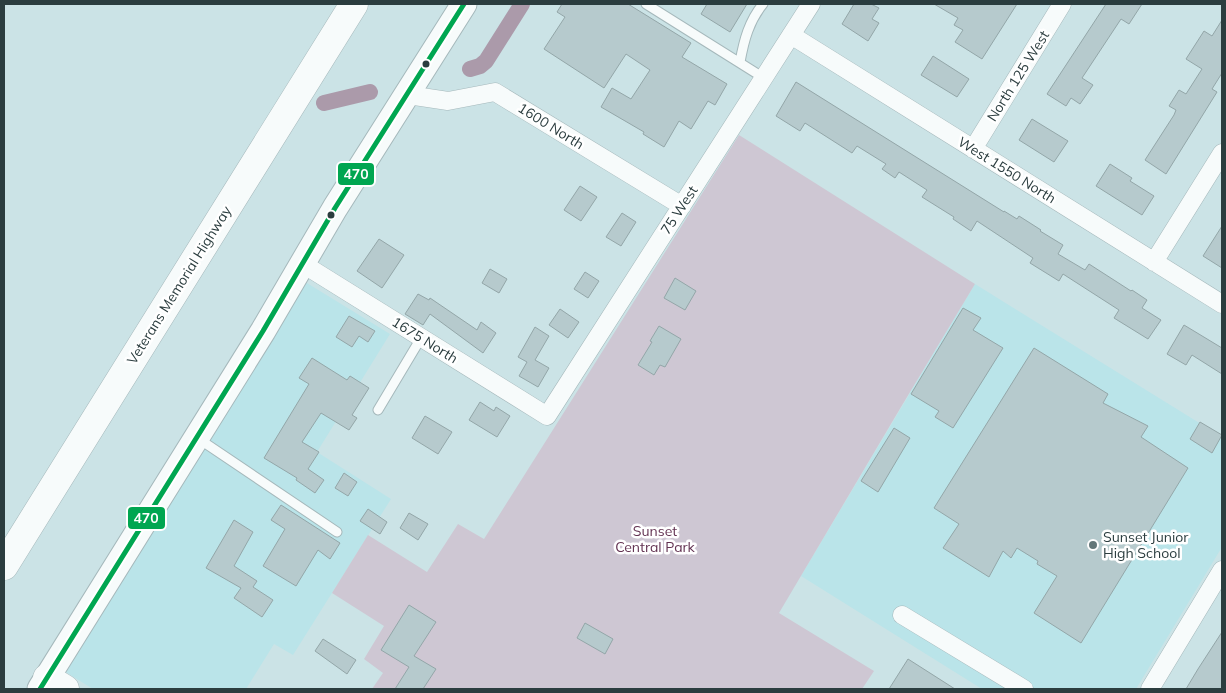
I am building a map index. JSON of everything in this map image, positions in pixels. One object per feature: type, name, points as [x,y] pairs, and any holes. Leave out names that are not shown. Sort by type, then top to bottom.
[{"type":"highway","name":"Veterans Memorial Highway","points":[[4,566],[354,4]]},
{"type":"main road","points":[[51,686],[196,438],[336,208],[464,4]]},
{"type":"street","name":"75 West","points":[[547,416],[811,4]]},
{"type":"street","name":"North 125 West","points":[[973,148],[1062,4]]},
{"type":"street","name":"West 1550 North","points":[[792,35],[1222,304]]},
{"type":"street","name":"1600 North","points":[[408,95],[448,101],[495,92],[682,206]]},
{"type":"street","points":[[1154,262],[1222,152]]},
{"type":"street","name":"1675 North","points":[[303,264],[547,416]]},
{"type":"street","points":[[1150,689],[1222,570]]},
{"type":"street","points":[[902,615],[1024,689]]},
{"type":"lane","points":[[646,4],[764,78]]},
{"type":"lane","points":[[740,62],[746,34],[753,18],[764,4]]},
{"type":"lane","points":[[378,410],[421,338]]},
{"type":"lane","points":[[196,438],[337,532]]},
{"type":"shaded area","points":[[302,280],[390,334],[317,452],[391,499],[293,655],[274,644],[246,689],[93,689],[59,668]]},
{"type":"shaded area","points":[[975,284],[1222,437],[1222,547],[1136,689],[982,689],[801,576]]},
{"type":"green space","name":"Sunset Central Park","points":[[739,135],[975,284],[779,613],[874,671],[862,689],[372,689],[383,673],[364,659],[384,626],[332,593],[368,535],[427,572],[458,524],[484,539]]},
{"type":"building","points":[[562,4],[628,4],[691,43],[682,57],[727,84],[715,105],[708,101],[691,129],[679,121],[664,147],[643,134],[644,132],[601,107],[612,88],[631,99],[650,70],[626,54],[604,88],[544,49],[565,17],[557,12]]},
{"type":"building","points":[[707,4],[747,4],[730,32],[701,14]]},
{"type":"building","points":[[854,4],[871,4],[879,8],[872,19],[879,23],[868,41],[842,24]]},
{"type":"building","points":[[934,4],[1017,4],[982,59],[955,42],[963,30],[954,25],[958,18]]},
{"type":"building","points":[[1106,4],[1142,4],[1129,24],[1121,19],[1082,78],[1093,85],[1080,104],[1071,98],[1066,106],[1047,94]]},
{"type":"building","points":[[1222,20],[1222,73],[1212,89],[1217,92],[1166,174],[1145,160],[1174,115],[1176,110],[1169,106],[1179,90],[1186,94],[1202,69],[1186,59],[1204,31],[1212,36]]},
{"type":"building","points":[[933,56],[969,79],[957,97],[921,75]]},
{"type":"building","points":[[796,82],[1004,212],[1017,219],[1019,216],[1041,230],[1063,245],[1058,254],[1085,270],[1089,264],[1147,300],[1142,308],[1161,320],[1148,339],[1114,318],[1119,310],[1063,274],[1059,281],[1030,263],[1033,258],[977,221],[971,231],[953,219],[954,217],[922,197],[927,190],[899,172],[895,178],[882,169],[886,164],[857,146],[852,153],[805,123],[800,131],[776,116]]},
{"type":"building","points":[[1032,119],[1068,141],[1054,162],[1019,140]]},
{"type":"building","points":[[1110,164],[1132,178],[1130,181],[1154,196],[1142,215],[1096,186]]},
{"type":"building","points":[[580,186],[597,197],[581,221],[564,210]]},
{"type":"building","points":[[622,213],[636,222],[621,246],[606,237]]},
{"type":"building","points":[[1222,226],[1222,268],[1203,256]]},
{"type":"building","points":[[379,239],[404,255],[382,288],[357,271]]},
{"type":"building","points":[[490,269],[507,279],[499,293],[482,283]]},
{"type":"building","points":[[585,272],[599,281],[588,298],[574,289]]},
{"type":"building","points":[[675,278],[696,291],[685,310],[664,298]]},
{"type":"building","points":[[418,294],[429,300],[430,298],[477,330],[481,322],[496,333],[483,353],[430,314],[423,325],[405,314]]},
{"type":"building","points":[[963,308],[981,318],[973,330],[1003,348],[953,428],[935,417],[939,411],[911,394]]},
{"type":"building","points":[[560,309],[579,322],[568,338],[549,325]]},
{"type":"building","points":[[349,316],[375,331],[368,342],[359,336],[352,347],[336,337]]},
{"type":"building","points":[[1184,325],[1222,348],[1222,374],[1192,355],[1186,365],[1167,354]]},
{"type":"building","points":[[659,326],[681,339],[665,367],[660,365],[654,375],[638,365]]},
{"type":"building","points":[[535,327],[549,336],[535,360],[549,368],[538,387],[519,376],[527,362],[518,357]]},
{"type":"building","points":[[1034,348],[1108,394],[1103,403],[1148,426],[1141,437],[1188,468],[1081,643],[1034,613],[1057,576],[1037,564],[1038,561],[1017,548],[1011,558],[1003,551],[989,577],[943,548],[959,524],[934,508]]},
{"type":"building","points":[[312,358],[347,380],[350,376],[369,388],[352,415],[357,418],[349,430],[321,413],[302,442],[319,452],[308,469],[324,480],[315,493],[296,480],[297,478],[264,458],[309,384],[299,378]]},
{"type":"building","points":[[480,402],[494,411],[496,407],[510,416],[497,437],[469,420]]},
{"type":"building","points":[[425,416],[452,432],[438,454],[412,438]]},
{"type":"building","points":[[1200,422],[1222,435],[1212,453],[1190,439]]},
{"type":"building","points":[[894,428],[910,438],[878,492],[861,481]]},
{"type":"building","points":[[344,473],[357,482],[348,496],[335,488]]},
{"type":"building","points":[[281,505],[340,543],[330,559],[318,550],[296,586],[263,566],[285,529],[271,520]]},
{"type":"building","points":[[368,509],[387,522],[380,534],[360,521]]},
{"type":"building","points":[[409,513],[428,524],[418,540],[400,528]]},
{"type":"building","points":[[234,520],[253,532],[234,566],[257,581],[253,587],[273,600],[262,617],[234,598],[241,588],[206,568]]},
{"type":"building","points":[[409,605],[436,622],[414,656],[436,669],[423,689],[395,689],[409,667],[381,650]]},
{"type":"building","points":[[585,623],[613,639],[605,654],[577,638]]},
{"type":"building","points":[[1222,632],[1222,689],[1186,689],[1198,669]]},
{"type":"building","points":[[323,639],[356,660],[347,674],[315,651]]},
{"type":"building","points":[[908,659],[955,689],[889,689]]},
{"type":"waterway","points":[[470,69],[480,66],[486,61],[522,4]]},
{"type":"waterway","points":[[324,103],[370,92]]},
{"type":"transit line","name":"470","points":[[40,689],[263,331],[335,208],[464,4]]},
{"type":"place","name":"Sunset Junior High School","points":[[1093,545]]}]
